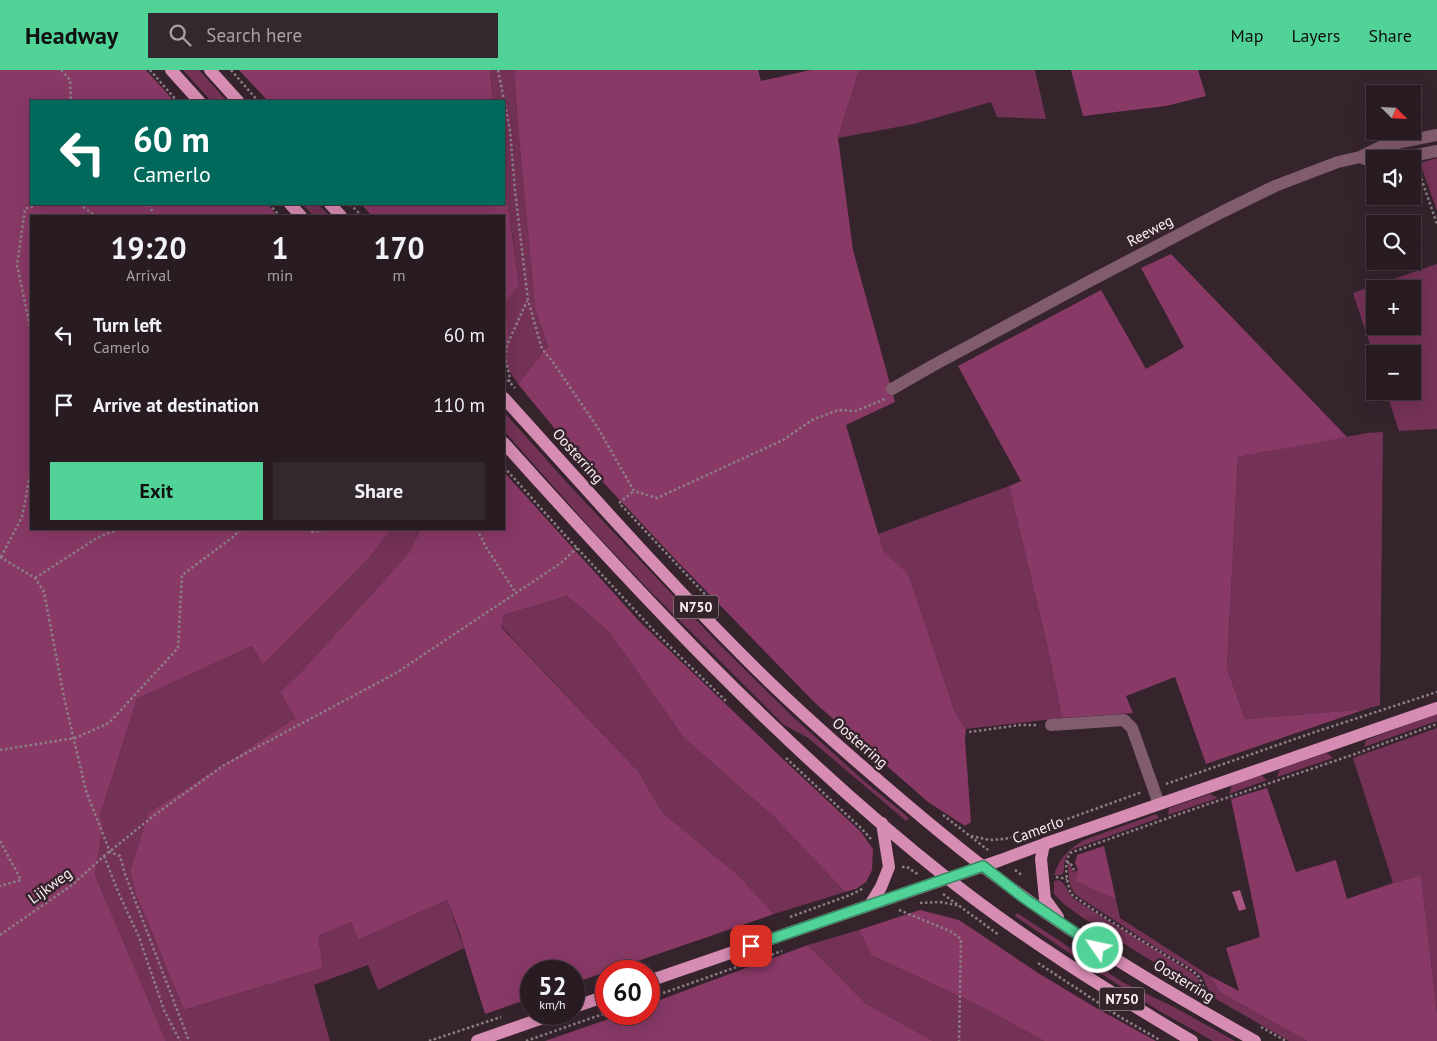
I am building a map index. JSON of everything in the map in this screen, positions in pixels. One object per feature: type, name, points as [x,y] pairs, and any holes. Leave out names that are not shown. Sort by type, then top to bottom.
[{"type":"main road","points":[[171,70],[198,100]]},
{"type":"main road","points":[[210,70],[237,100]]},
{"type":"main road","points":[[291,205],[300,215]]},
{"type":"main road","points":[[331,205],[340,215]]},
{"type":"main road","name":"Oosterring","points":[[505,399],[628,536],[749,662],[814,724],[903,802],[1024,898],[1113,957],[1255,1041]]},
{"type":"main road","name":"N750","points":[[505,444],[602,552],[729,684],[803,754],[882,823],[948,878],[1053,955],[1192,1041]]},
{"type":"main road","name":"Camerlo","points":[[660,977],[1437,708]]},
{"type":"main road","points":[[870,906],[881,887],[889,867],[882,823]]},
{"type":"main road","points":[[1044,844],[1041,859],[1045,899],[1062,923]]},
{"type":"main road","points":[[477,1041],[523,1025]]},
{"type":"street","points":[[1421,154],[1436,151],[1435,135]]},
{"type":"street","name":"Reeweg","points":[[892,389],[1222,212],[1275,186],[1338,162],[1360,157],[1382,146],[1435,135]]},
{"type":"street","points":[[1360,157],[1366,159]]},
{"type":"street","points":[[1051,725],[1124,720],[1132,728],[1159,804]]},
{"type":"path","points":[[61,70],[70,80],[71,100]]},
{"type":"path","points":[[150,70],[177,100]]},
{"type":"path","points":[[231,70],[257,100]]},
{"type":"path","points":[[498,70],[504,100]]},
{"type":"path","points":[[505,105],[510,130],[528,300],[542,349],[598,428],[634,491],[657,498],[783,440],[812,420],[838,410],[856,411],[885,399],[892,389]]},
{"type":"path","points":[[1421,178],[1437,224]]},
{"type":"path","points":[[30,327],[17,265],[25,209],[35,205]]},
{"type":"path","points":[[80,205],[94,215]]},
{"type":"path","points":[[270,205],[279,215]]},
{"type":"path","points":[[351,205],[361,215]]},
{"type":"path","points":[[509,382],[510,378],[505,358],[508,345],[528,300]]},
{"type":"path","points":[[505,377],[521,395]]},
{"type":"path","points":[[30,477],[22,517],[1,557],[35,578],[44,592],[64,698],[86,791],[110,852],[120,856],[125,874],[189,1041]]},
{"type":"path","points":[[634,491],[619,503],[717,608]]},
{"type":"path","points":[[35,578],[97,538],[116,530]]},
{"type":"path","points":[[0,750],[74,738],[109,723],[178,648],[182,575],[233,538],[240,530]]},
{"type":"path","points":[[309,530],[312,532],[323,530]]},
{"type":"path","points":[[478,530],[487,549],[516,593]]},
{"type":"path","name":"Lijkweg","points":[[0,935],[72,885],[156,814],[224,764],[396,673],[560,563],[577,548]]},
{"type":"path","points":[[970,835],[990,840],[1026,834],[1315,732],[1437,692]]},
{"type":"path","points":[[1208,997],[1201,979],[1196,974],[1071,894],[1067,879],[1067,863],[1070,853],[1437,724]]},
{"type":"path","points":[[969,732],[1020,725],[1051,725]]},
{"type":"path","points":[[802,774],[866,833]]},
{"type":"path","points":[[941,814],[988,850]]},
{"type":"path","points":[[0,841],[21,880],[0,886]]},
{"type":"path","points":[[104,856],[139,937],[164,1010],[180,1041]]},
{"type":"path","points":[[1067,863],[1070,862],[1074,870]]},
{"type":"path","points":[[1010,866],[1023,876]]},
{"type":"path","points":[[907,867],[920,876]]},
{"type":"path","points":[[1053,877],[1067,879]]},
{"type":"path","points":[[850,895],[867,886]]},
{"type":"path","points":[[941,892],[994,932]]},
{"type":"path","points":[[917,904],[940,902],[956,905]]},
{"type":"path","points":[[905,908],[898,910],[936,924],[961,939],[959,1041]]},
{"type":"path","points":[[660,994],[788,949]]},
{"type":"path","points":[[429,1041],[503,1016]]},
{"type":"path","points":[[526,1041],[595,1017]]},
{"type":"shaded area","points":[[0,70],[146,70],[173,100],[30,100],[30,205],[268,205],[277,215],[30,215],[30,530],[391,530],[370,557],[263,664],[252,646],[137,699],[100,816],[103,825],[95,875],[166,1041],[0,1041]]},
{"type":"shaded area","points":[[183,70],[199,70],[226,100],[210,100]]},
{"type":"shaded area","points":[[239,70],[490,70],[493,100],[267,100]]},
{"type":"shaded area","points":[[490,70],[514,70],[535,305],[548,346],[518,384],[505,364],[505,346],[509,339],[505,303],[519,283],[505,185],[505,100],[493,100]]},
{"type":"shaded area","points":[[514,70],[758,70],[761,81],[811,70],[859,70],[838,138],[853,250],[895,402],[846,425],[884,553],[908,573],[955,712],[966,729],[965,739],[971,822],[965,826],[928,802],[814,702],[676,560],[569,446],[518,384],[548,346],[535,307]]},
{"type":"shaded area","points":[[859,70],[1035,70],[1046,119],[997,117],[991,102],[914,124],[838,138]]},
{"type":"shaded area","points":[[1071,70],[1198,70],[1206,96],[1166,106],[1083,116]]},
{"type":"shaded area","points":[[1437,158],[1437,211],[1421,166],[1421,163]]},
{"type":"shaded area","points":[[505,185],[519,284],[505,303],[505,215],[371,215],[362,205],[505,205]]},
{"type":"shaded area","points":[[303,205],[319,205],[329,215],[313,215]]},
{"type":"shaded area","points":[[1171,254],[1347,437],[1238,457],[1227,668],[1245,719],[1366,709],[1206,764],[1175,677],[1126,696],[1133,713],[1062,718],[1048,649],[1009,486],[1021,481],[958,366],[1101,290],[1146,369],[1184,347],[1141,268]]},
{"type":"shaded area","points":[[1437,264],[1437,429],[1399,431],[1389,400],[1421,400],[1421,345],[1370,345],[1367,335],[1421,335],[1421,280],[1391,280]]},
{"type":"shaded area","points":[[1366,289],[1366,332],[1353,293]]},
{"type":"shaded area","points":[[505,303],[509,339],[505,346]]},
{"type":"shaded area","points":[[505,413],[570,486],[719,644],[792,716],[863,780],[909,818],[906,821],[807,737],[784,725],[594,532],[505,432]]},
{"type":"shaded area","points":[[1383,432],[1380,705],[1366,709],[1245,719],[1227,668],[1238,457],[1367,433]]},
{"type":"shaded area","points":[[505,473],[640,622],[861,832],[873,849],[872,870],[866,882],[856,889],[845,892],[774,817],[684,738],[609,632],[567,596],[504,615],[501,627],[638,771],[662,812],[738,875],[774,914],[641,960],[595,960],[595,976],[585,979],[585,960],[520,960],[520,1002],[485,1014],[459,931],[447,900],[358,940],[351,922],[318,936],[323,968],[184,1010],[136,894],[130,871],[148,813],[295,718],[280,692],[301,672],[408,554],[420,530],[505,530]]},
{"type":"shaded area","points":[[1009,486],[1048,649],[1062,718],[966,729],[955,712],[908,573],[884,554],[878,534]]},
{"type":"shaded area","points":[[391,530],[420,530],[408,554],[301,672],[280,692],[295,718],[148,813],[130,871],[136,894],[184,1010],[323,968],[318,936],[351,922],[358,940],[447,900],[464,948],[378,990],[368,965],[314,985],[330,1041],[166,1041],[95,875],[103,825],[100,816],[137,699],[252,646],[263,663],[370,557]]},
{"type":"shaded area","points":[[567,596],[609,632],[684,738],[774,817],[845,892],[774,914],[738,875],[662,812],[638,771],[501,626],[504,615]]},
{"type":"shaded area","points":[[1437,714],[1437,721],[1364,747],[1366,740]]},
{"type":"shaded area","points":[[1437,728],[1437,1013],[1421,875],[1393,883],[1353,758]]},
{"type":"shaded area","points":[[1327,753],[1333,758],[1277,777],[1280,769]]},
{"type":"shaded area","points":[[1261,775],[1267,780],[1229,794],[1232,785]]},
{"type":"shaded area","points":[[1267,788],[1296,872],[1336,860],[1347,899],[1421,875],[1437,1013],[1437,1041],[1307,1041],[1223,994],[1218,989],[1210,976],[1239,991],[1226,948],[1260,937],[1231,799]]},
{"type":"shaded area","points":[[1210,794],[1218,798],[1168,815],[1169,808]]},
{"type":"shaded area","points":[[1156,814],[1159,818],[1071,850],[1065,860],[1062,875],[1054,875],[1065,854],[1084,840]]},
{"type":"shaded area","points":[[1104,846],[1116,900],[1075,881],[1078,870],[1075,863],[1077,855]]},
{"type":"shaded area","points":[[1070,863],[1073,872],[1078,870],[1075,881],[1116,900],[1120,918],[1210,976],[1223,994],[1307,1041],[1289,1041],[1211,996],[1202,976],[1196,971],[1158,949],[1076,895],[1069,880],[1068,864]]},
{"type":"shaded area","points":[[1059,880],[1074,899],[1194,974],[1199,980],[1203,993],[1065,905],[1054,894],[1054,881]]},
{"type":"shaded area","points":[[1240,890],[1246,909],[1239,911],[1232,892]]},
{"type":"shaded area","points":[[920,910],[959,920],[1038,973],[1156,1041],[1044,1041],[982,1007],[871,955],[859,930]]},
{"type":"shaded area","points":[[1017,913],[1124,983],[1174,1007],[1235,1041],[1213,1041],[1156,1009],[1015,916]]},
{"type":"shaded area","points":[[859,930],[871,955],[982,1007],[1044,1041],[933,1041],[865,1003],[808,945]]},
{"type":"shaded area","points":[[808,945],[865,1003],[933,1041],[545,1041],[595,1024],[660,1025],[660,1000]]},
{"type":"route","points":[[751,946],[983,866],[1024,898],[1098,948]]}]
